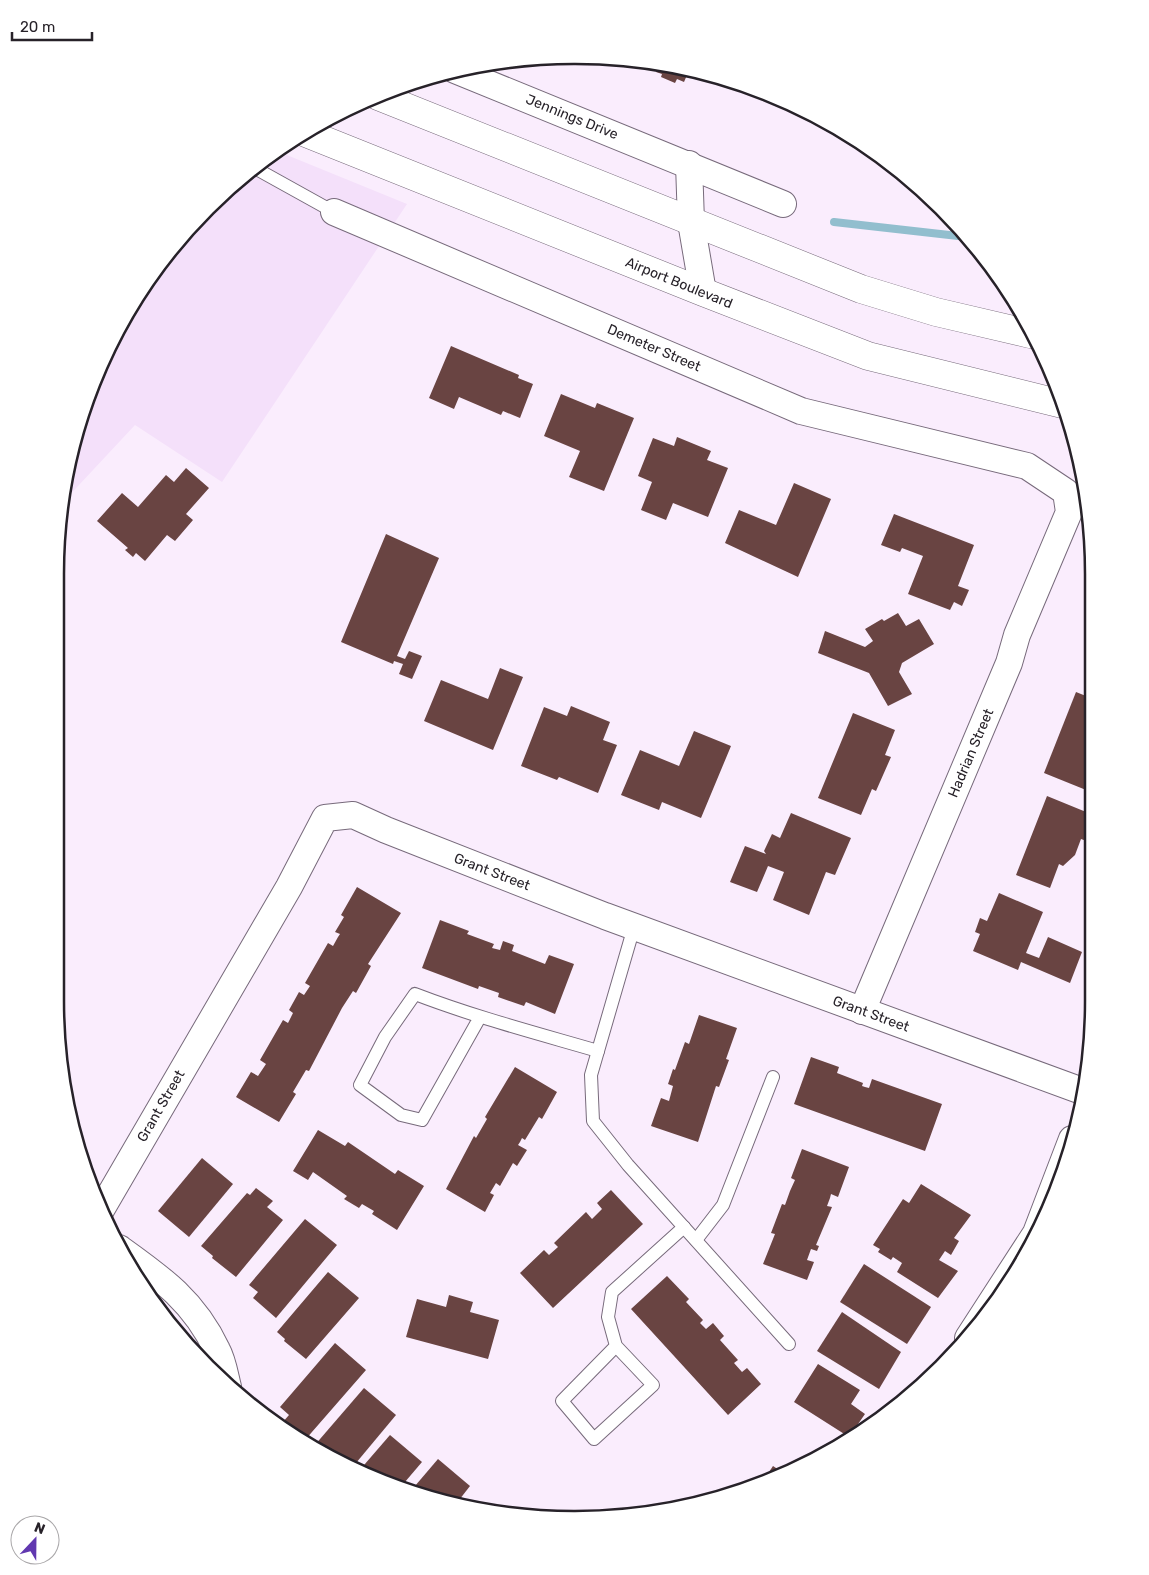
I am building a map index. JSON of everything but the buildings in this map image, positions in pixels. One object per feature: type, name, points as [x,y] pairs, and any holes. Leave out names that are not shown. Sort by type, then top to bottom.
[{"type":"main road","points":[[387,100],[861,289],[936,312],[1024,333]]},
{"type":"main road","name":"Airport Boulevard","points":[[313,136],[702,292],[868,356],[1055,402]]},
{"type":"street","name":"Jennings Drive","points":[[468,75],[783,204]]},
{"type":"street","points":[[689,164],[691,222],[702,292]]},
{"type":"street","name":"Demeter Street","points":[[334,212],[801,411],[1026,466],[1066,492]]},
{"type":"street","name":"Hadrian Street","points":[[862,1011],[1009,663],[1017,635],[1069,512],[1066,492]]},
{"type":"street","name":"Grant Street","points":[[106,1202],[289,887],[325,818],[352,815],[634,927],[1077,1089]]},
{"type":"street","points":[[134,1259],[171,1286],[198,1317],[218,1351],[224,1372]]},
{"type":"lane","name":"Demeter Street","points":[[260,172],[334,212]]},
{"type":"lane","points":[[634,927],[590,1075],[593,1121],[628,1165],[789,1344]]},
{"type":"lane","points":[[480,1018],[422,1120],[401,1115],[360,1084],[385,1037],[415,994],[480,1018],[598,1051]]},
{"type":"lane","points":[[696,1240],[723,1205],[773,1077]]},
{"type":"lane","points":[[616,1346],[562,1401],[594,1439],[654,1386],[616,1346],[608,1316],[612,1292],[684,1228]]},
{"type":"shaded area","points":[[285,154],[407,204],[222,482],[135,425],[71,494],[81,442],[91,410],[116,349],[132,319],[169,264],[190,238],[238,190]]},
{"type":"waterway","points":[[834,222],[957,236]]}]
